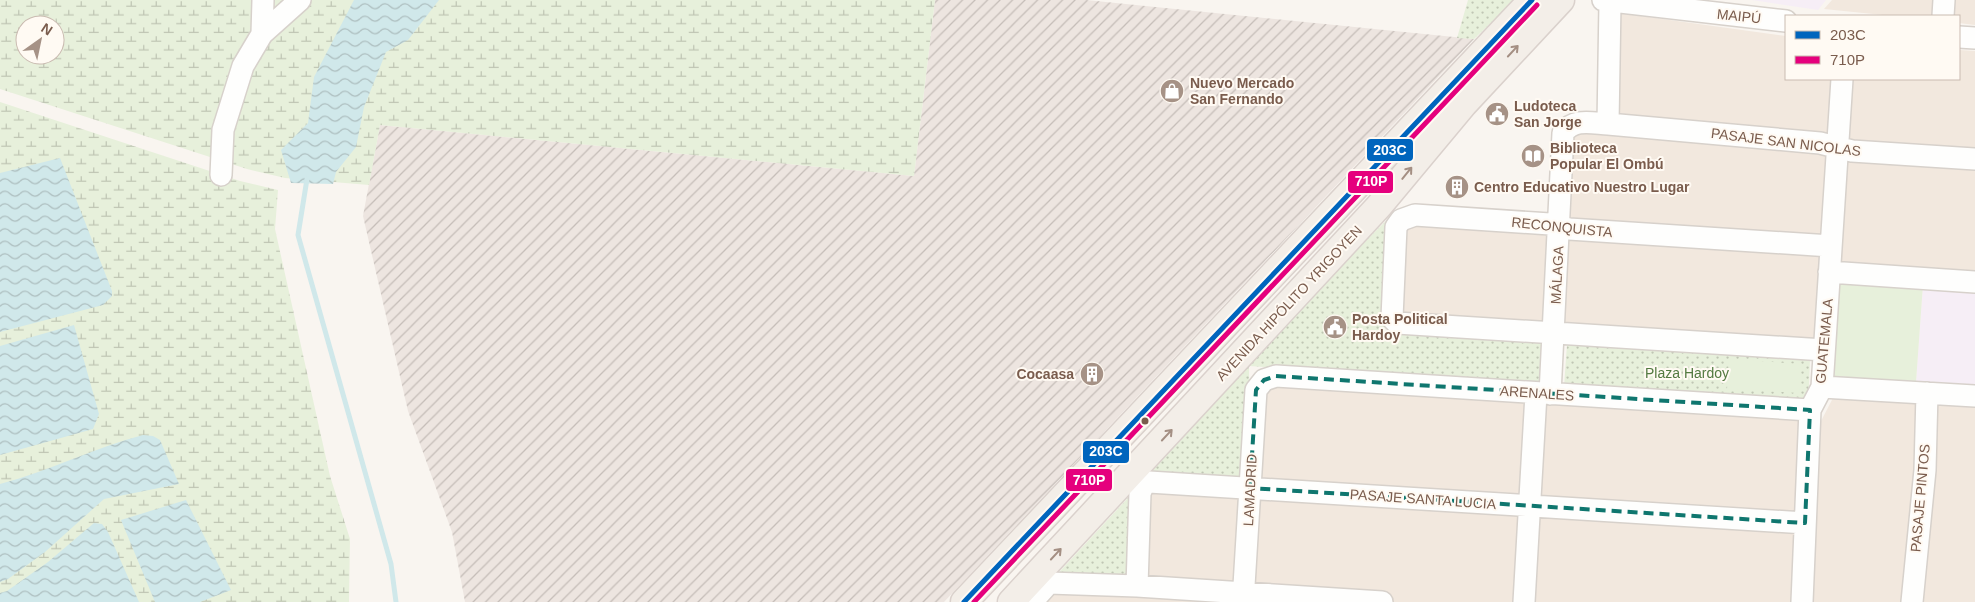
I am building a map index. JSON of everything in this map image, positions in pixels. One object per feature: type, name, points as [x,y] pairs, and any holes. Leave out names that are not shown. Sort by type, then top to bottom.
[{"type":"main road","points":[[964,602],[1340,206],[1532,0]]},
{"type":"main road","name":"AVENIDA HIPÓLITO YRIGOYEN","points":[[1011,602],[1360,226],[1464,104],[1561,0]]},
{"type":"main road","points":[[1340,206],[1360,226]]},
{"type":"main road","points":[[1100,460],[1124,480]]},
{"type":"street","points":[[262,34],[263,0]]},
{"type":"street","points":[[221,175],[223,130],[243,66],[262,34],[300,0]]},
{"type":"street","points":[[1943,15],[1944,0]]},
{"type":"street","points":[[1606,1],[1608,124]]},
{"type":"street","name":"MAIPÚ","points":[[1606,1],[1785,21]]},
{"type":"street","points":[[1960,37],[1975,38]]},
{"type":"street","name":"GUATEMALA","points":[[1802,602],[1810,410],[1822,387],[1842,80]]},
{"type":"street","name":"PASAJE SAN NICOLAS","points":[[1568,126],[1577,122],[1608,124],[1820,143],[1852,151],[1975,159]]},
{"type":"street","name":"MÁLAGA","points":[[1524,602],[1530,505],[1543,394],[1554,334],[1563,133],[1568,126]]},
{"type":"street","name":"RECONQUISTA","points":[[1554,334],[1397,323],[1392,318],[1396,226],[1401,220],[1415,215],[1550,224],[1569,229],[1831,246]]},
{"type":"street","points":[[1829,272],[1975,282]]},
{"type":"street","points":[[1554,334],[1824,350]]},
{"type":"street","name":"ARENALES","points":[[1264,380],[1276,376],[1810,410]]},
{"type":"street","name":"LAMADRID","points":[[1244,597],[1256,390],[1264,380]]},
{"type":"street","points":[[1822,387],[1975,396]]},
{"type":"street","name":"PASAJE PINTOS","points":[[1912,602],[1925,470],[1927,393]]},
{"type":"street","name":"PASAJE SANTA LUCIA","points":[[1137,586],[1140,493],[1143,486],[1149,482],[1806,523]]},
{"type":"street","points":[[1032,602],[1049,583],[1137,586],[1244,597],[1382,602]]},
{"type":"highlighted area","points":[[1276,376],[1810,410],[1805,523],[1250,488],[1256,390],[1264,380]]},
{"type":"shaded area","points":[[935,0],[1086,0],[1474,39],[944,602],[465,602],[452,532],[408,411],[363,216],[380,125],[914,176]]},
{"type":"shaded area","points":[[1752,0],[1826,0],[1818,10]]},
{"type":"shaded area","points":[[1832,0],[1975,0],[1975,25],[1960,23],[1960,15],[1883,15],[1824,9]]},
{"type":"shaded area","points":[[1619,13],[1785,36],[1785,80],[1960,80],[1960,50],[1975,51],[1975,277],[1821,267],[1817,344],[1403,318],[1398,310],[1404,234],[1408,224],[1565,237],[1568,140],[1576,130],[1610,132]]},
{"type":"shaded area","points":[[1923,284],[1975,288],[1975,386],[1916,382]]},
{"type":"shaded area","points":[[1278,384],[1542,399],[1821,421],[1833,398],[1975,405],[1975,602],[1038,602],[1149,495],[1264,399],[1268,390]]},
{"type":"green space","points":[[0,0],[935,0],[914,176],[380,125],[369,185],[285,178],[247,169],[0,89]]},
{"type":"green space","points":[[1468,0],[1515,0],[1474,39],[1457,38]]},
{"type":"green space","points":[[0,102],[240,181],[278,190],[275,229],[330,476],[350,539],[349,602],[0,602]]},
{"type":"green space","points":[[1392,215],[1385,333],[1545,342],[1543,385],[1249,366],[1250,488],[1142,482],[1344,262]]},
{"type":"green space","points":[[1840,279],[1923,284],[1916,382],[1834,376]]},
{"type":"green space","name":"Plaza Hardoy","points":[[1567,344],[1810,359],[1809,387],[1801,402],[1564,387]]},
{"type":"green space","points":[[1729,359],[1801,364],[1799,393],[1727,389]]},
{"type":"green space","points":[[1140,485],[1137,586],[1049,583]]},
{"type":"water","points":[[354,0],[439,0],[408,40],[386,52],[364,107],[356,147],[336,172],[333,184],[291,183],[281,150],[308,123],[314,77]]},
{"type":"water","points":[[60,158],[112,291],[112,296],[103,305],[0,332],[0,173]]},
{"type":"water","points":[[74,325],[99,414],[93,429],[0,455],[0,346]]},
{"type":"water","points":[[143,435],[153,436],[160,440],[179,484],[104,499],[45,552],[8,579],[0,582],[0,484]]},
{"type":"water","points":[[186,500],[231,590],[200,602],[155,602],[121,520]]},
{"type":"water","points":[[94,523],[102,524],[108,532],[139,602],[0,602],[0,593],[7,591],[48,562]]},
{"type":"waterway","points":[[307,179],[298,235],[391,564],[396,602]]},
{"type":"transit line","name":"203C","points":[[964,602],[1532,0]]},
{"type":"transit line","name":"710P","points":[[974,602],[1537,5]]},
{"type":"place","name":"Nuevo Mercado San Fernando","points":[[1172,91]]},
{"type":"place","name":"Ludoteca San Jorge","points":[[1497,114]]},
{"type":"place","name":"Biblioteca Popular El Ombú","points":[[1533,156]]},
{"type":"place","name":"Centro Educativo Nuestro Lugar","points":[[1457,187]]},
{"type":"place","name":"Posta Political Hardoy","points":[[1335,327]]},
{"type":"place","name":"Cocaasa","points":[[1092,374]]}]
